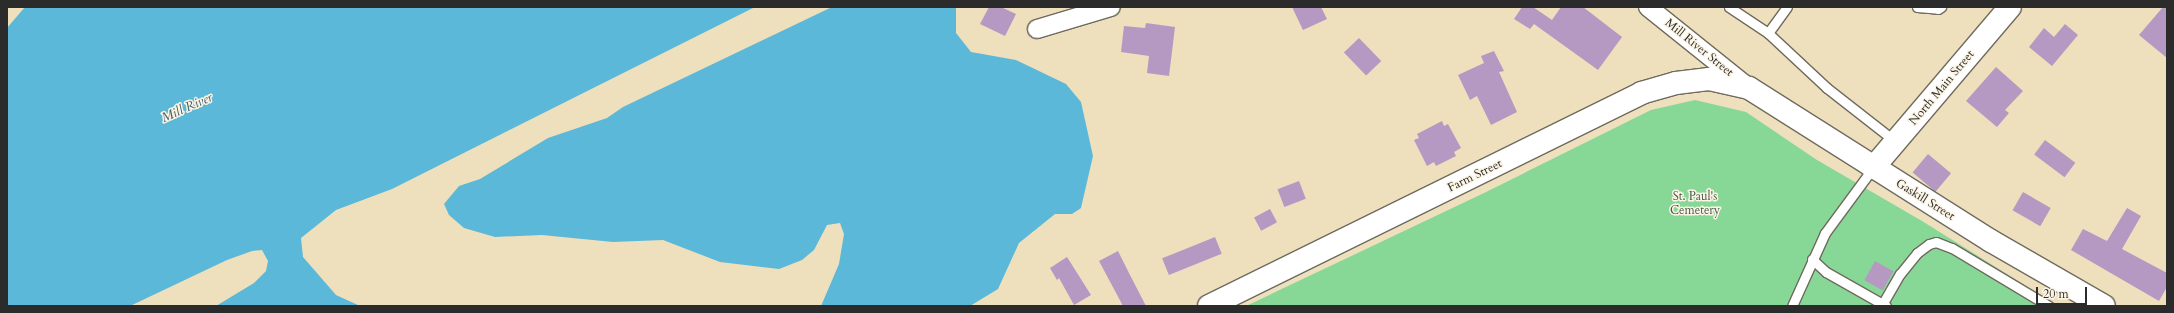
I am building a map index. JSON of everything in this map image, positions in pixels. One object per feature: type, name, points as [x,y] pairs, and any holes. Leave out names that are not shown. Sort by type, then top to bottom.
[{"type":"street","points":[[1037,29],[1111,7]]},
{"type":"street","name":"Mill River Street","points":[[1648,7],[1749,88]]},
{"type":"street","name":"North Main Street","points":[[1874,168],[2010,7]]},
{"type":"street","name":"Farm Street","points":[[1209,306],[1641,93],[1692,80],[1709,79],[1749,88]]},
{"type":"street","name":"Gaskill Street","points":[[1749,88],[1991,241],[2104,306]]},
{"type":"lane","points":[[1729,7],[1768,33],[1827,88],[1896,142]]},
{"type":"lane","points":[[1768,33],[1787,7]]},
{"type":"lane","points":[[1918,7],[1941,7]]},
{"type":"lane","points":[[1792,306],[1825,233],[1874,168]]},
{"type":"lane","points":[[1812,259],[1826,272],[1884,305],[1900,274],[1917,253],[1929,244],[1936,242],[1952,248],[2049,306]]},
{"type":"green space","name":"St. Paul's Cemetery","points":[[1695,100],[1746,112],[1817,160],[1922,221],[2058,306],[1246,306],[1484,193],[1651,110]]},
{"type":"water","name":"Mill River","points":[[25,7],[755,7],[392,189],[336,210],[301,238],[303,257],[336,295],[360,306],[216,306],[254,283],[266,271],[268,261],[262,250],[252,251],[227,260],[130,306],[7,306],[7,28]]},
{"type":"water","points":[[832,7],[956,7],[956,33],[971,52],[1016,60],[1066,84],[1081,102],[1093,156],[1081,208],[1072,214],[1055,214],[1019,243],[998,289],[970,306],[821,306],[839,264],[844,234],[840,223],[827,225],[814,250],[802,260],[779,269],[720,262],[663,240],[613,242],[542,235],[495,237],[464,228],[449,215],[444,204],[459,186],[480,179],[548,138],[607,118],[623,107]]},
{"type":"building","points":[[989,7],[1001,7],[1016,14],[1005,36],[980,24]]},
{"type":"building","points":[[1292,7],[1321,7],[1327,19],[1303,30]]},
{"type":"building","points":[[1522,7],[1533,7],[1552,20],[1561,7],[1583,7],[1622,37],[1598,70],[1534,24],[1530,29],[1514,19]]},
{"type":"building","points":[[2163,7],[2167,7],[2167,58],[2139,35]]},
{"type":"building","points":[[1146,23],[1175,27],[1169,76],[1147,73],[1149,56],[1121,52],[1124,26],[1145,28]]},
{"type":"building","points":[[2065,24],[2078,35],[2052,66],[2029,47],[2044,28],[2054,37]]},
{"type":"building","points":[[1359,38],[1381,61],[1366,76],[1344,53]]},
{"type":"building","points":[[1494,51],[1504,71],[1499,72],[1517,112],[1491,125],[1477,96],[1470,100],[1458,75],[1484,63],[1481,56]]},
{"type":"building","points":[[1996,67],[2023,91],[2005,110],[2009,113],[1997,127],[1966,101]]},
{"type":"building","points":[[1442,121],[1444,126],[1448,124],[1461,148],[1454,152],[1456,156],[1436,166],[1434,162],[1427,166],[1414,140],[1419,138],[1417,134]]},
{"type":"building","points":[[2045,140],[2075,163],[2065,177],[2034,154]]},
{"type":"building","points":[[1928,154],[1951,173],[1936,192],[1913,172]]},
{"type":"building","points":[[1299,181],[1306,199],[1284,207],[1278,189]]},
{"type":"building","points":[[2023,192],[2051,208],[2040,226],[2012,210]]},
{"type":"building","points":[[2127,208],[2141,216],[2122,249],[2167,273],[2167,287],[2159,301],[2071,250],[2083,229],[2107,241]]},
{"type":"building","points":[[1270,209],[1277,222],[1261,231],[1254,217]]},
{"type":"building","points":[[1215,237],[1222,254],[1169,275],[1162,258]]},
{"type":"building","points":[[1118,251],[1146,306],[1123,306],[1099,261]]},
{"type":"building","points":[[1067,257],[1091,295],[1074,305],[1059,278],[1057,280],[1050,268]]},
{"type":"building","points":[[1875,261],[1893,271],[1883,290],[1864,280]]}]
